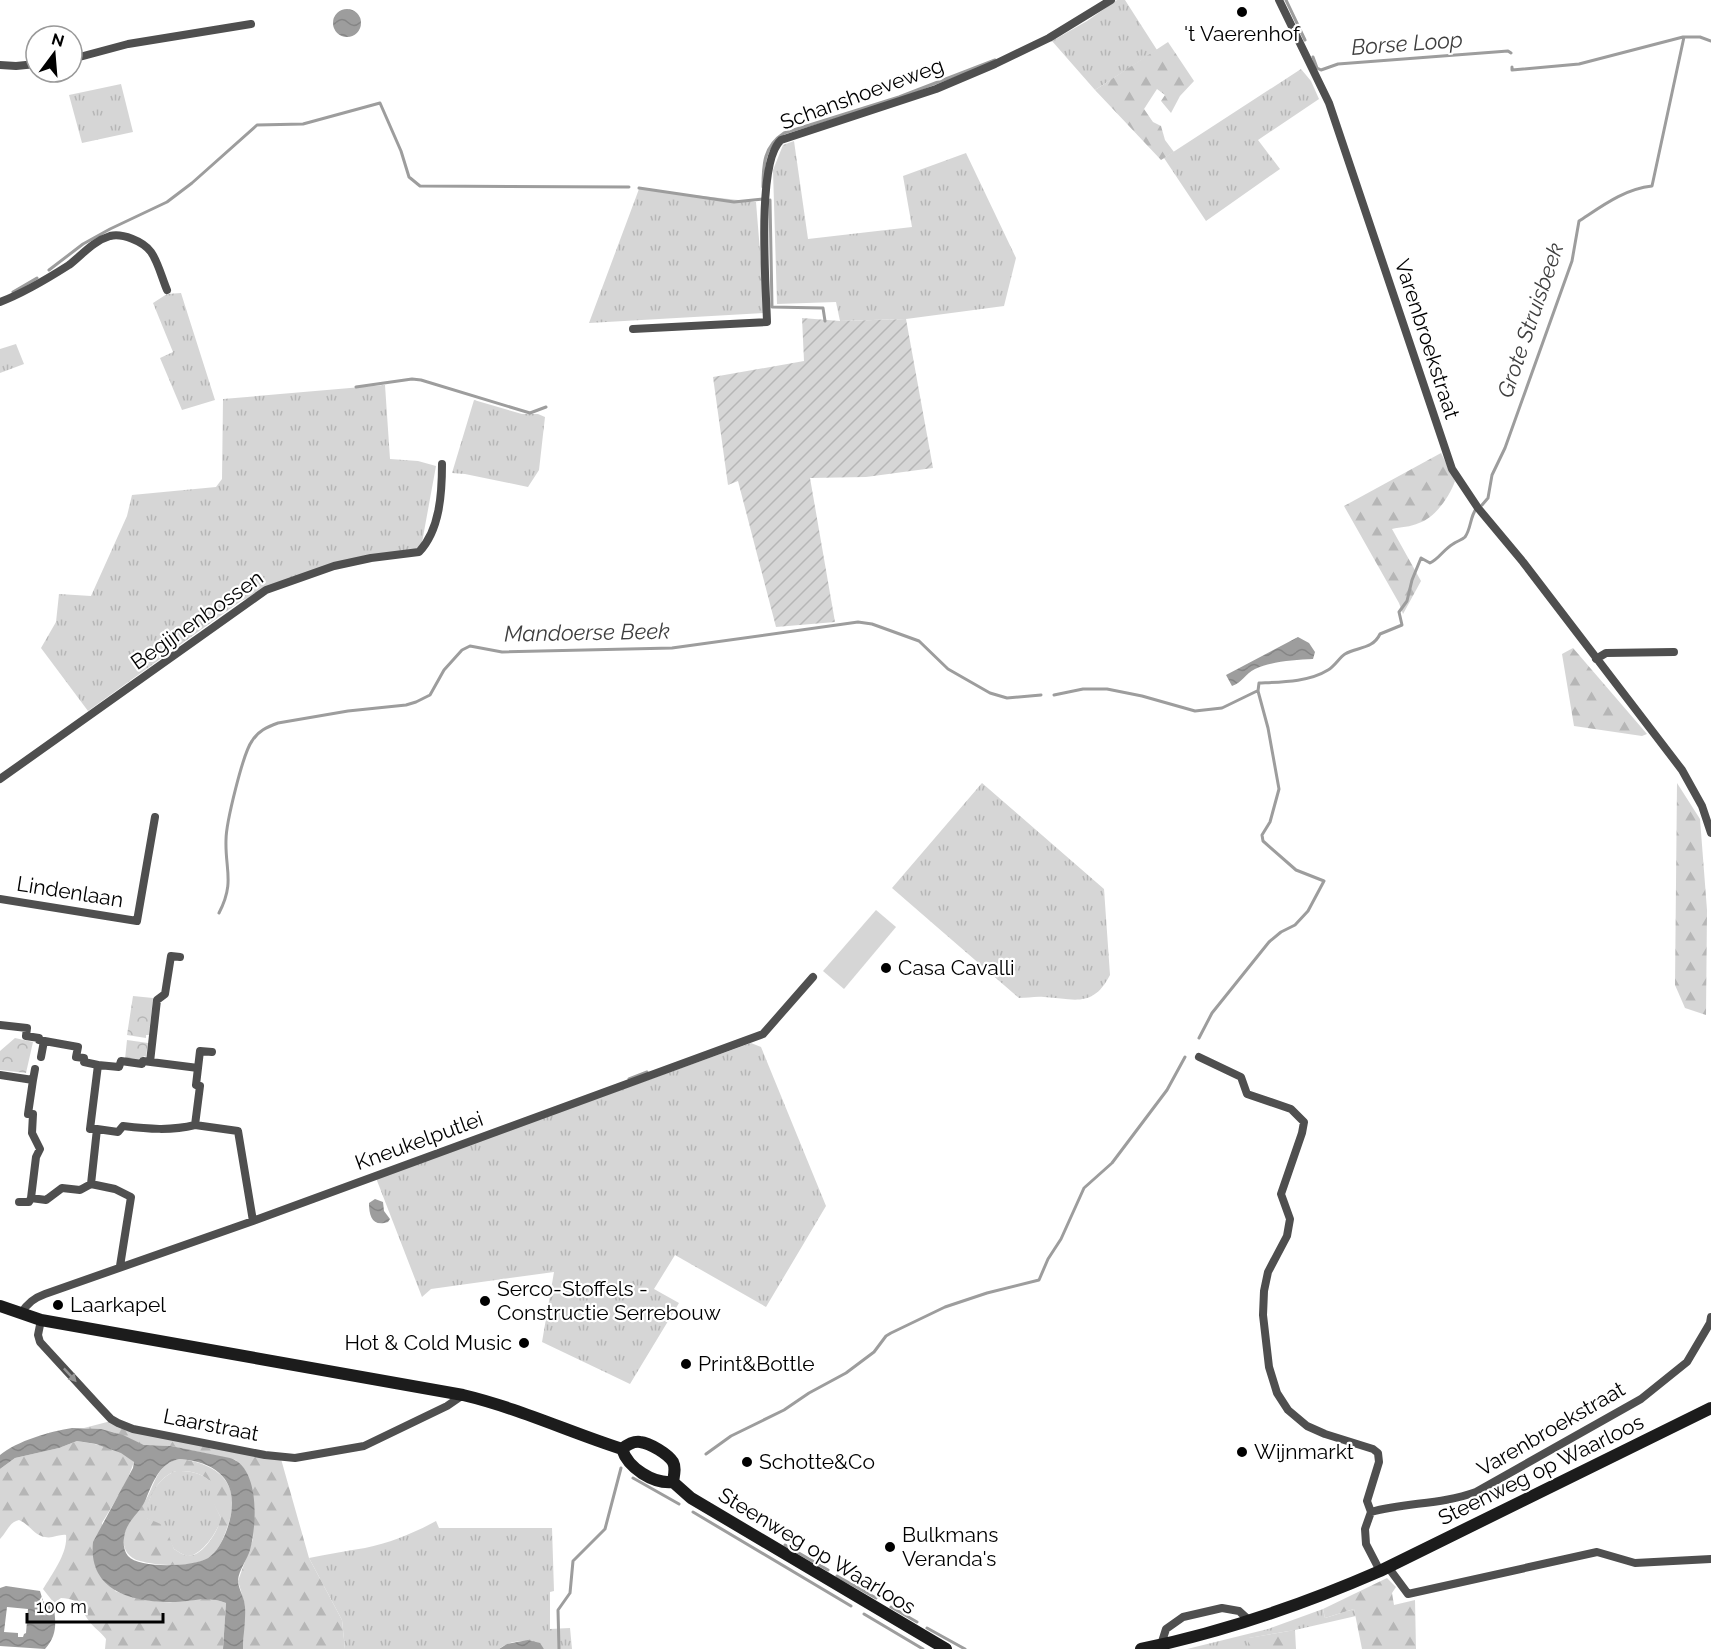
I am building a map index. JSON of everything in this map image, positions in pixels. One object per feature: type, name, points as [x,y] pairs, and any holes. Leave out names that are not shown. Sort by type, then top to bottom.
[{"type":"street","name":"Schanshoeveweg","points":[[633,330],[767,322],[765,220],[767,170],[774,147],[781,140],[936,89],[995,64],[1049,39],[1111,0]]},
{"type":"street","name":"Varenbroekstraat","points":[[1279,0],[1329,103],[1452,469],[1478,508],[1523,562],[1682,770],[1702,806],[1711,833]]},
{"type":"street","points":[[84,56],[128,44],[250,24]]},
{"type":"street","points":[[0,64],[24,65]]},
{"type":"street","points":[[0,302],[18,295],[70,264],[89,247],[111,236],[129,238],[145,245],[152,253],[167,290]]},
{"type":"street","name":"Begijnenbossen","points":[[0,779],[266,590],[333,566],[419,552],[433,529],[441,493],[442,464]]},
{"type":"street","points":[[1596,659],[1606,653],[1674,652]]},
{"type":"street","name":"Lindenlaan","points":[[0,899],[137,921],[155,817]]},
{"type":"street","points":[[150,1062],[157,1000],[165,994],[171,956],[180,957]]},
{"type":"street","name":"Kneukelputlei","points":[[21,1313],[35,1297],[253,1221],[763,1034],[813,977]]},
{"type":"street","points":[[0,1025],[27,1028],[26,1036],[78,1047],[76,1057],[84,1058],[84,1062],[119,1067],[121,1061],[142,1064],[143,1061],[198,1068]]},
{"type":"street","points":[[41,1057],[44,1041]]},
{"type":"street","points":[[195,1125],[200,1086],[196,1085],[200,1051],[212,1052]]},
{"type":"street","points":[[1199,1057],[1241,1077],[1247,1094],[1291,1109],[1304,1122],[1281,1194],[1290,1219],[1287,1236],[1268,1272],[1264,1291],[1263,1315],[1269,1367],[1277,1393],[1288,1410],[1307,1426],[1373,1449],[1378,1453],[1379,1462],[1367,1501],[1371,1512],[1365,1529],[1366,1544],[1384,1569],[1408,1594],[1597,1552],[1635,1563],[1711,1559]]},
{"type":"street","points":[[98,1065],[90,1129],[118,1132],[123,1126],[151,1130],[160,1128],[175,1130],[195,1125],[238,1131],[253,1221]]},
{"type":"street","points":[[20,1202],[29,1202],[31,1198],[36,1157],[40,1149],[32,1133],[33,1114],[28,1114],[35,1069]]},
{"type":"street","points":[[0,1075],[33,1080]]},
{"type":"street","points":[[91,1184],[97,1129]]},
{"type":"street","points":[[31,1198],[46,1200],[62,1188],[80,1190],[91,1184],[115,1189],[131,1197],[120,1266]]},
{"type":"street","points":[[0,1306],[41,1320],[463,1395],[519,1411],[581,1436],[622,1449],[632,1442],[641,1442],[673,1461],[675,1468],[673,1482]]},
{"type":"street","name":"Varenbroekstraat","points":[[1371,1512],[1396,1505],[1454,1500],[1476,1492],[1641,1399],[1687,1362],[1710,1323],[1711,1317]]},
{"type":"street","name":"Laarstraat","points":[[41,1320],[38,1335],[40,1342],[111,1419],[133,1429],[250,1453],[295,1458],[364,1446],[447,1406],[463,1395]]},
{"type":"street","name":"Steenweg op Waarloos","points":[[1141,1649],[1160,1647],[1250,1621],[1339,1589],[1711,1408]]},
{"type":"street","name":"Steenweg op Waarloos","points":[[622,1449],[624,1456],[632,1466],[663,1483],[673,1482],[691,1498],[946,1649]]},
{"type":"street","points":[[1160,1647],[1166,1629],[1183,1617],[1222,1608],[1239,1611],[1250,1621]]},
{"type":"green space","points":[[1117,0],[1125,0],[1157,50],[1095,90],[1052,41]]},
{"type":"green space","points":[[1168,42],[1194,81],[1180,96],[1171,113],[1161,101],[1165,95],[1157,89],[1144,109],[1153,122],[1161,126],[1165,140],[1174,152],[1161,160],[1095,90]]},
{"type":"green space","points":[[1301,69],[1311,81],[1319,99],[1258,140],[1280,169],[1206,221],[1164,158]]},
{"type":"green space","points":[[121,84],[133,132],[82,143],[69,95]]},
{"type":"green space","points":[[794,141],[808,239],[912,227],[903,176],[966,153],[1016,258],[1004,306],[906,319],[840,321],[836,302],[777,304],[773,170],[783,145]]},
{"type":"green space","points":[[639,189],[756,202],[765,313],[589,323]]},
{"type":"green space","points":[[181,293],[215,400],[182,410],[160,358],[173,352],[153,303],[167,294]]},
{"type":"green space","points":[[802,318],[840,321],[906,319],[933,468],[866,477],[810,478],[835,622],[776,627],[738,481],[728,485],[713,377],[804,361]]},
{"type":"green space","points":[[16,344],[24,364],[0,373],[0,349]]},
{"type":"green space","points":[[385,385],[390,459],[418,461],[436,466],[421,548],[332,565],[241,601],[88,711],[41,648],[56,622],[59,594],[91,596],[127,516],[132,495],[216,487],[222,479],[223,399]]},
{"type":"green space","points":[[474,400],[522,414],[538,414],[545,417],[539,470],[528,487],[452,473]]},
{"type":"green space","points":[[1441,453],[1455,481],[1446,500],[1425,520],[1392,529],[1421,581],[1403,614],[1344,506]]},
{"type":"green space","points":[[1573,648],[1647,734],[1642,736],[1574,726],[1562,654]]},
{"type":"green space","points":[[982,783],[1104,889],[1110,975],[1104,986],[1090,997],[1074,1000],[1019,998],[892,888]]},
{"type":"green space","points":[[1677,783],[1700,819],[1707,910],[1706,1015],[1685,1008],[1675,985]]},
{"type":"green space","points":[[876,910],[896,927],[844,989],[823,971]]},
{"type":"green space","points":[[133,996],[153,998],[149,1035],[146,1035],[146,1038],[127,1035]]},
{"type":"green space","points":[[15,1038],[33,1042],[26,1073],[0,1070],[0,1051]]},
{"type":"green space","points":[[127,1040],[148,1043],[146,1057],[144,1056],[141,1061],[125,1059]]},
{"type":"green space","points":[[751,1043],[761,1047],[826,1206],[766,1307],[675,1255],[654,1289],[679,1303],[630,1384],[542,1342],[554,1272],[431,1289],[422,1297],[376,1178]]},
{"type":"green space","points":[[111,1421],[281,1459],[309,1558],[342,1620],[345,1649],[243,1649],[245,1605],[238,1581],[253,1539],[254,1509],[236,1460],[171,1446],[144,1445],[113,1432],[84,1428]]},
{"type":"green space","points":[[77,1441],[115,1450],[134,1462],[126,1483],[102,1523],[115,1591],[160,1602],[207,1599],[226,1603],[223,1649],[105,1649],[106,1639],[76,1602],[61,1598],[54,1603],[43,1589],[65,1549],[66,1535],[41,1536],[19,1520],[10,1525],[0,1539],[0,1469],[15,1458],[59,1448]]},
{"type":"green space","points":[[180,1459],[207,1466],[225,1480],[232,1500],[227,1528],[215,1552],[201,1561],[174,1565],[140,1561],[128,1554],[125,1548],[126,1529],[132,1517],[144,1503],[161,1470],[172,1461]],"holes":[[[176,1471],[199,1474],[210,1481],[210,1497],[221,1518],[217,1530],[204,1548],[187,1556],[174,1549],[165,1526],[147,1518],[154,1490],[164,1478]]]},
{"type":"green space","points":[[176,1471],[194,1473],[210,1481],[211,1497],[221,1518],[217,1529],[203,1548],[187,1556],[174,1549],[165,1529],[146,1518],[148,1503],[154,1490],[164,1478]]},
{"type":"green space","points":[[436,1521],[439,1528],[552,1528],[554,1591],[550,1592],[550,1629],[570,1628],[572,1649],[544,1649],[535,1643],[522,1641],[499,1649],[345,1649],[342,1620],[309,1558],[384,1543]]},
{"type":"green space","points":[[1387,1578],[1396,1587],[1392,1593],[1394,1605],[1415,1600],[1416,1649],[1362,1649],[1354,1609],[1325,1618],[1323,1609]]},
{"type":"green space","points":[[1323,1609],[1325,1618],[1354,1609],[1356,1616],[1249,1638],[1248,1649],[1187,1649],[1268,1629]]},
{"type":"green space","points":[[1295,1630],[1296,1649],[1248,1649],[1248,1638]]},
{"type":"water","points":[[347,9],[357,13],[361,23],[357,33],[347,37],[337,33],[333,23],[337,13]]},
{"type":"water","points":[[1298,637],[1309,643],[1315,652],[1313,659],[1284,661],[1262,666],[1232,686],[1226,675]]},
{"type":"water","points":[[375,1199],[383,1202],[384,1211],[390,1219],[388,1222],[379,1223],[373,1220],[369,1203]]},
{"type":"water","points":[[72,1428],[101,1429],[123,1435],[144,1445],[171,1446],[230,1458],[240,1464],[247,1473],[254,1498],[255,1512],[250,1550],[238,1580],[245,1607],[243,1649],[223,1649],[226,1603],[206,1599],[156,1601],[127,1596],[105,1582],[97,1572],[93,1558],[93,1542],[133,1468],[134,1462],[121,1453],[96,1444],[77,1441],[59,1448],[15,1458],[0,1469],[0,1455],[15,1445],[44,1434]],"holes":[[[180,1459],[209,1466],[219,1473],[231,1492],[231,1517],[226,1532],[214,1553],[201,1561],[179,1565],[154,1565],[134,1560],[128,1556],[124,1543],[125,1532],[162,1468]]]},
{"type":"water","points":[[6,1586],[40,1591],[43,1601],[54,1608],[55,1630],[45,1649],[0,1646],[0,1588]],"holes":[[[7,1607],[28,1609],[26,1633],[23,1637],[18,1637],[18,1633],[4,1632]]]},
{"type":"water","points":[[528,1640],[540,1643],[544,1649],[499,1649],[507,1644]]},
{"type":"waterway","name":"Borse Loop","points":[[1286,0],[1305,40]]},
{"type":"waterway","name":"Borse Loop","points":[[1512,67],[1512,70],[1579,64],[1683,37]]},
{"type":"waterway","name":"Grote Struisbeek","points":[[1482,505],[1488,498],[1492,475],[1505,448],[1572,261],[1579,221],[1623,194],[1652,186],[1684,37],[1700,37],[1711,41]]},
{"type":"waterway","name":"Borse Loop","points":[[1313,57],[1317,68],[1321,70],[1338,64],[1508,51],[1511,53]]},
{"type":"waterway","points":[[763,187],[766,156],[772,144],[784,133],[899,97],[995,60]]},
{"type":"waterway","points":[[49,270],[83,244],[167,202],[192,183],[257,125],[303,124],[380,103],[401,151],[409,177],[420,186],[629,187]]},
{"type":"waterway","points":[[639,188],[734,202],[763,199]]},
{"type":"waterway","points":[[770,200],[772,307],[823,308],[825,321]]},
{"type":"waterway","points":[[13,292],[37,278]]},
{"type":"waterway","points":[[356,387],[412,379],[530,413],[546,407]]},
{"type":"waterway","name":"Grote Struisbeek","points":[[1199,1038],[1212,1013],[1269,942],[1281,932],[1295,925],[1308,911],[1324,881],[1296,870],[1263,841],[1262,835],[1270,822],[1279,789],[1268,728],[1258,691],[1259,683],[1295,681],[1320,674],[1345,654],[1369,645],[1380,634],[1402,625],[1399,612],[1407,601],[1421,558],[1430,563],[1465,537],[1476,509]]},
{"type":"waterway","name":"Mandoerse Beek","points":[[219,913],[227,893],[226,840],[232,804],[244,759],[257,735],[278,723],[416,702],[430,695],[444,670],[462,650],[470,646],[502,652],[672,648],[858,622],[872,624],[919,641],[948,669],[990,693],[1007,698],[1041,695]]},
{"type":"waterway","name":"Mandoerse Beek","points":[[1054,695],[1083,689],[1107,689],[1195,711],[1222,708],[1257,691]]},
{"type":"waterway","name":"Grote Struisbeek","points":[[706,1454],[731,1436],[784,1410],[846,1373],[874,1352],[891,1333],[945,1307],[987,1293],[1039,1280],[1084,1188],[1112,1163],[1167,1090],[1185,1057]]},
{"type":"waterway","points":[[629,1079],[647,1072]]},
{"type":"waterway","name":"Grote Struisbeek","points":[[559,1649],[558,1610],[570,1593],[573,1561],[605,1529],[621,1468]]},
{"type":"waterway","points":[[633,1478],[679,1504]]},
{"type":"waterway","points":[[693,1512],[851,1606]]},
{"type":"waterway","points":[[785,1545],[828,1570]]},
{"type":"waterway","points":[[837,1576],[876,1598]]},
{"type":"waterway","points":[[891,1607],[917,1622]]},
{"type":"waterway","points":[[864,1614],[923,1649]]},
{"type":"waterway","points":[[927,1628],[965,1649]]},
{"type":"place","name":"'t Vaerenhof","points":[[1242,12]]},
{"type":"place","name":"Casa Cavalli","points":[[886,968]]},
{"type":"place","name":"Serco-Stoffels - Constructie Serrebouw","points":[[485,1301]]},
{"type":"place","name":"Laarkapel","points":[[58,1305]]},
{"type":"place","name":"Hot & Cold Music","points":[[524,1343]]},
{"type":"place","name":"Print&Bottle","points":[[686,1364]]},
{"type":"place","name":"Wijnmarkt","points":[[1242,1452]]},
{"type":"place","name":"Schotte&Co","points":[[747,1462]]},
{"type":"place","name":"Bulkmans Veranda's","points":[[890,1547]]}]
